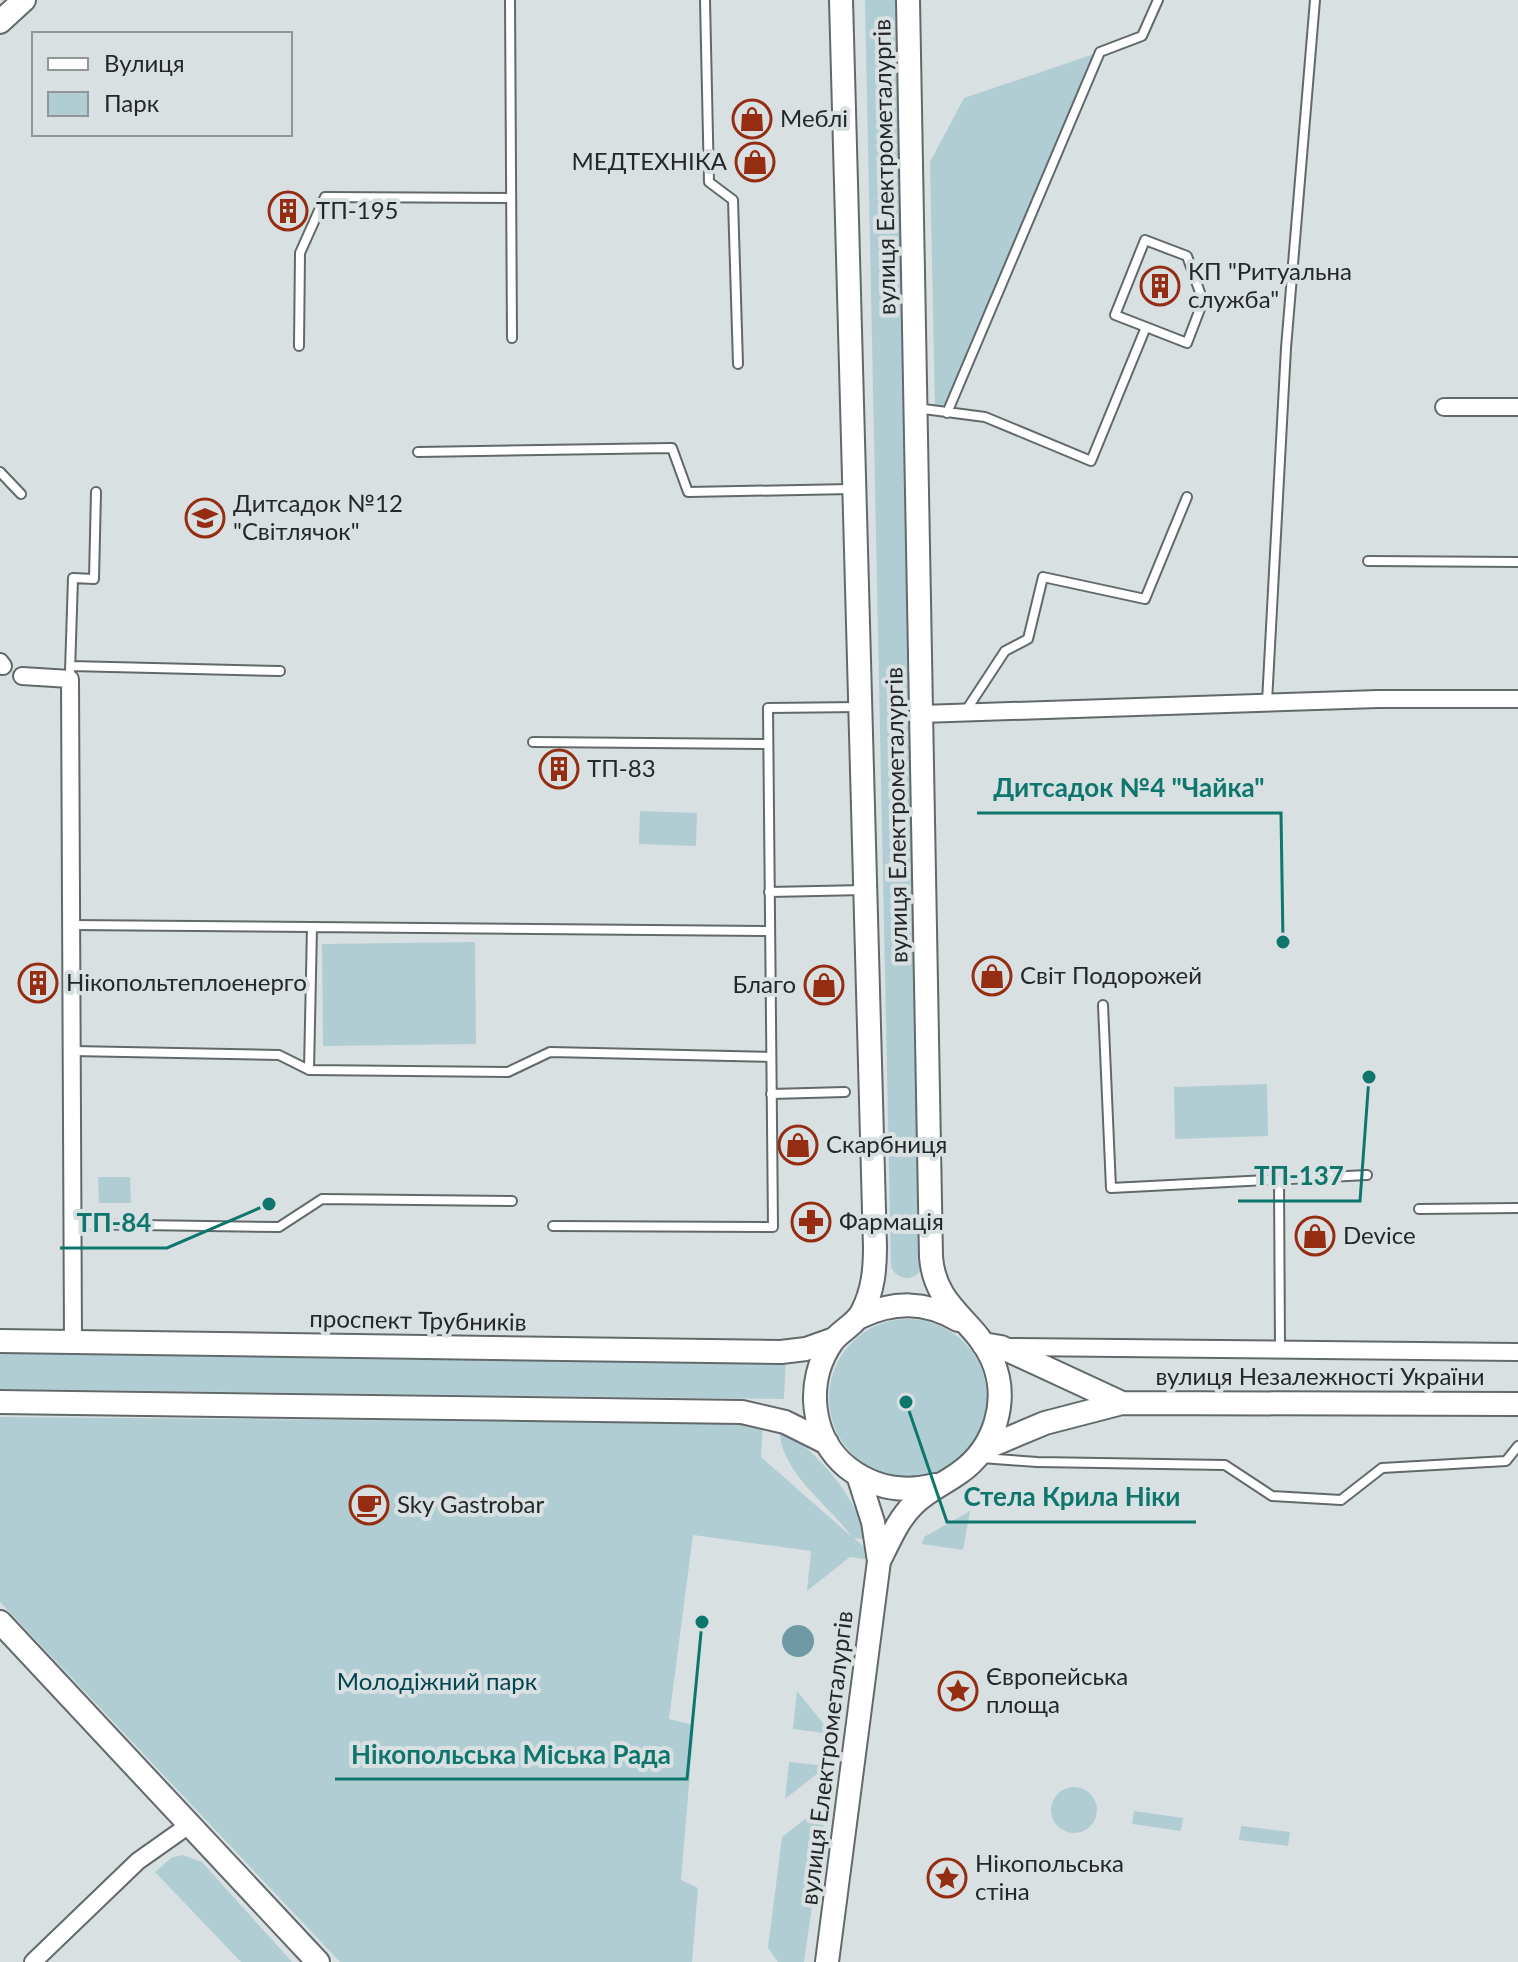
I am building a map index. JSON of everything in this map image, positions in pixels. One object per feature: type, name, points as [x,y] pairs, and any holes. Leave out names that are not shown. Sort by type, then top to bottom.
[{"type":"main road","points":[[0,22],[24,0]]},
{"type":"main road","name":"вулиця Електрометалургів","points":[[827,1962],[879,1561],[873,1522],[858,1475],[827,1443],[815,1409],[814,1390],[817,1372],[834,1339],[860,1317],[871,1290],[875,1247],[841,0]]},
{"type":"main road","name":"вулиця Електрометалургів","points":[[879,1561],[911,1506],[936,1485],[959,1474],[980,1453],[998,1415],[1000,1397],[992,1345],[959,1320],[935,1279],[931,1257],[908,0]]},
{"type":"main road","points":[[860,1317],[884,1307],[910,1304],[936,1309],[959,1320]]},
{"type":"main road","name":"проспект Трубників","points":[[0,1341],[781,1352],[806,1349],[834,1339]]},
{"type":"main road","points":[[992,1345],[1122,1403]]},
{"type":"main road","points":[[0,1402],[742,1412],[785,1422],[827,1443]]},
{"type":"main road","points":[[980,1453],[1045,1423],[1122,1403]]},
{"type":"main road","name":"вулиця Незалежності України","points":[[1122,1403],[1518,1404]]},
{"type":"main road","points":[[858,1475],[900,1489],[936,1485]]},
{"type":"main road","points":[[0,1622],[318,1962]]},
{"type":"street","points":[[1444,407],[1518,407]]},
{"type":"street","points":[[22,676],[70,673],[73,1342]]},
{"type":"street","points":[[921,714],[1267,702],[1518,699]]},
{"type":"street","points":[[992,1345],[1518,1352]]},
{"type":"street","points":[[33,1962],[138,1861],[189,1825]]},
{"type":"lane","points":[[510,0],[512,338]]},
{"type":"lane","points":[[705,0],[709,182],[733,200],[738,364]]},
{"type":"lane","points":[[947,413],[1100,52],[1142,36],[1158,0]]},
{"type":"lane","points":[[1267,702],[1286,348],[1315,0]]},
{"type":"lane","points":[[299,346],[300,253],[325,197],[511,198]]},
{"type":"lane","points":[[1145,240],[1187,256],[1203,301],[1187,343],[1146,327],[1115,315],[1145,240]]},
{"type":"lane","points":[[915,408],[985,417],[1091,461],[1146,327]]},
{"type":"lane","points":[[418,452],[672,448],[688,492],[853,489]]},
{"type":"lane","points":[[0,472],[21,494]]},
{"type":"lane","points":[[96,492],[94,579],[73,578],[70,673],[280,671]]},
{"type":"lane","points":[[965,712],[1005,651],[1028,639],[1043,577],[1145,599],[1187,497]]},
{"type":"lane","points":[[1368,561],[1518,562]]},
{"type":"lane","points":[[553,1226],[773,1227],[768,708],[861,707]]},
{"type":"lane","points":[[533,742],[768,744]]},
{"type":"lane","points":[[769,892],[866,890]]},
{"type":"lane","points":[[71,925],[769,931]]},
{"type":"lane","points":[[309,1070],[312,927]]},
{"type":"lane","points":[[1103,1005],[1111,1188],[1367,1175]]},
{"type":"lane","points":[[72,1051],[279,1055],[309,1070],[508,1072],[550,1052],[771,1057]]},
{"type":"lane","points":[[771,1094],[845,1092]]},
{"type":"lane","points":[[1279,1181],[1280,1349]]},
{"type":"lane","points":[[72,1224],[279,1227],[322,1199],[512,1201]]},
{"type":"lane","points":[[1419,1209],[1518,1208]]},
{"type":"lane","points":[[980,1453],[1037,1462],[1225,1465],[1272,1496],[1341,1500],[1382,1468],[1506,1461],[1518,1446]]},
{"type":"green space","points":[[865,0],[897,0],[923,1266],[916,1275],[907,1278],[898,1275],[891,1267]]},
{"type":"green space","points":[[1100,52],[947,413],[935,411],[930,162],[964,98]]},
{"type":"green space","points":[[640,811],[697,813],[696,846],[639,844]]},
{"type":"green space","points":[[475,942],[476,1044],[323,1046],[322,944]]},
{"type":"green space","points":[[1267,1084],[1268,1136],[1175,1139],[1174,1087]]},
{"type":"green space","points":[[98,1177],[130,1177],[131,1203],[99,1203]]},
{"type":"green space","points":[[908,1319],[938,1325],[964,1342],[981,1368],[987,1398],[981,1428],[964,1454],[938,1471],[908,1477],[878,1471],[852,1454],[835,1428],[829,1398],[835,1368],[852,1342],[878,1325]]},
{"type":"green space","points":[[0,1352],[786,1357],[784,1399],[0,1389]]},
{"type":"green space","name":"Молодіжний парк","points":[[0,1417],[763,1424],[761,1457],[852,1537],[796,1473],[781,1444],[779,1427],[806,1447],[833,1476],[855,1508],[864,1539],[854,1538],[879,1561],[850,1557],[807,1591],[811,1551],[693,1535],[669,1719],[694,1725],[681,1880],[698,1888],[692,1962],[340,1962],[0,1602]]},
{"type":"green space","points":[[970,1511],[963,1550],[922,1544],[924,1537]]},
{"type":"green space","points":[[797,1691],[832,1734],[793,1729]]},
{"type":"green space","points":[[789,1762],[827,1766],[785,1799]]},
{"type":"green space","points":[[1074,1787],[1090,1794],[1097,1810],[1090,1826],[1074,1833],[1058,1826],[1051,1810],[1058,1794]]},
{"type":"green space","points":[[827,1802],[804,1962],[778,1962],[768,1948],[782,1837]]},
{"type":"green space","points":[[1134,1811],[1183,1818],[1181,1831],[1132,1824]]},
{"type":"green space","points":[[1241,1826],[1290,1832],[1288,1846],[1239,1840]]},
{"type":"green space","points":[[182,1855],[202,1862],[292,1962],[241,1962],[155,1872],[171,1858]]},
{"type":"shaded area","points":[[798,1625],[810,1629],[814,1641],[810,1653],[798,1657],[786,1653],[782,1641],[786,1629]]},
{"type":"place","name":"Меблі","points":[[752,119]]},
{"type":"place","name":"МЕДТЕХНІКА","points":[[755,162]]},
{"type":"place","name":"ТП-195","points":[[288,211]]},
{"type":"place","name":"КП \"Ритуальна служба\"","points":[[1160,286]]},
{"type":"place","name":"Дитсадок №12 \"Світлячок\"","points":[[205,518]]},
{"type":"place","name":"ТП-83","points":[[559,769]]},
{"type":"place","name":"Дитсадок №4 \"Чайка\"","points":[[1283,942]]},
{"type":"place","name":"Світ Подорожей","points":[[992,976]]},
{"type":"place","name":"Нікопольтеплоенерго","points":[[38,983]]},
{"type":"place","name":"Благо","points":[[824,985]]},
{"type":"place","name":"ТП-137","points":[[1369,1077]]},
{"type":"place","name":"Скарбниця","points":[[798,1145]]},
{"type":"place","name":"ТП-84","points":[[269,1204]]},
{"type":"place","name":"Фармація","points":[[811,1222]]},
{"type":"place","name":"Device","points":[[1315,1236]]},
{"type":"place","name":"Стела Крила Ніки","points":[[906,1402]]},
{"type":"place","name":"Sky Gastrobar","points":[[369,1505]]},
{"type":"place","name":"Нiкопольська Міська Рада","points":[[702,1622]]},
{"type":"place","name":"Європейська площа","points":[[958,1691]]},
{"type":"place","name":"Нікопольська стіна","points":[[947,1878]]}]
